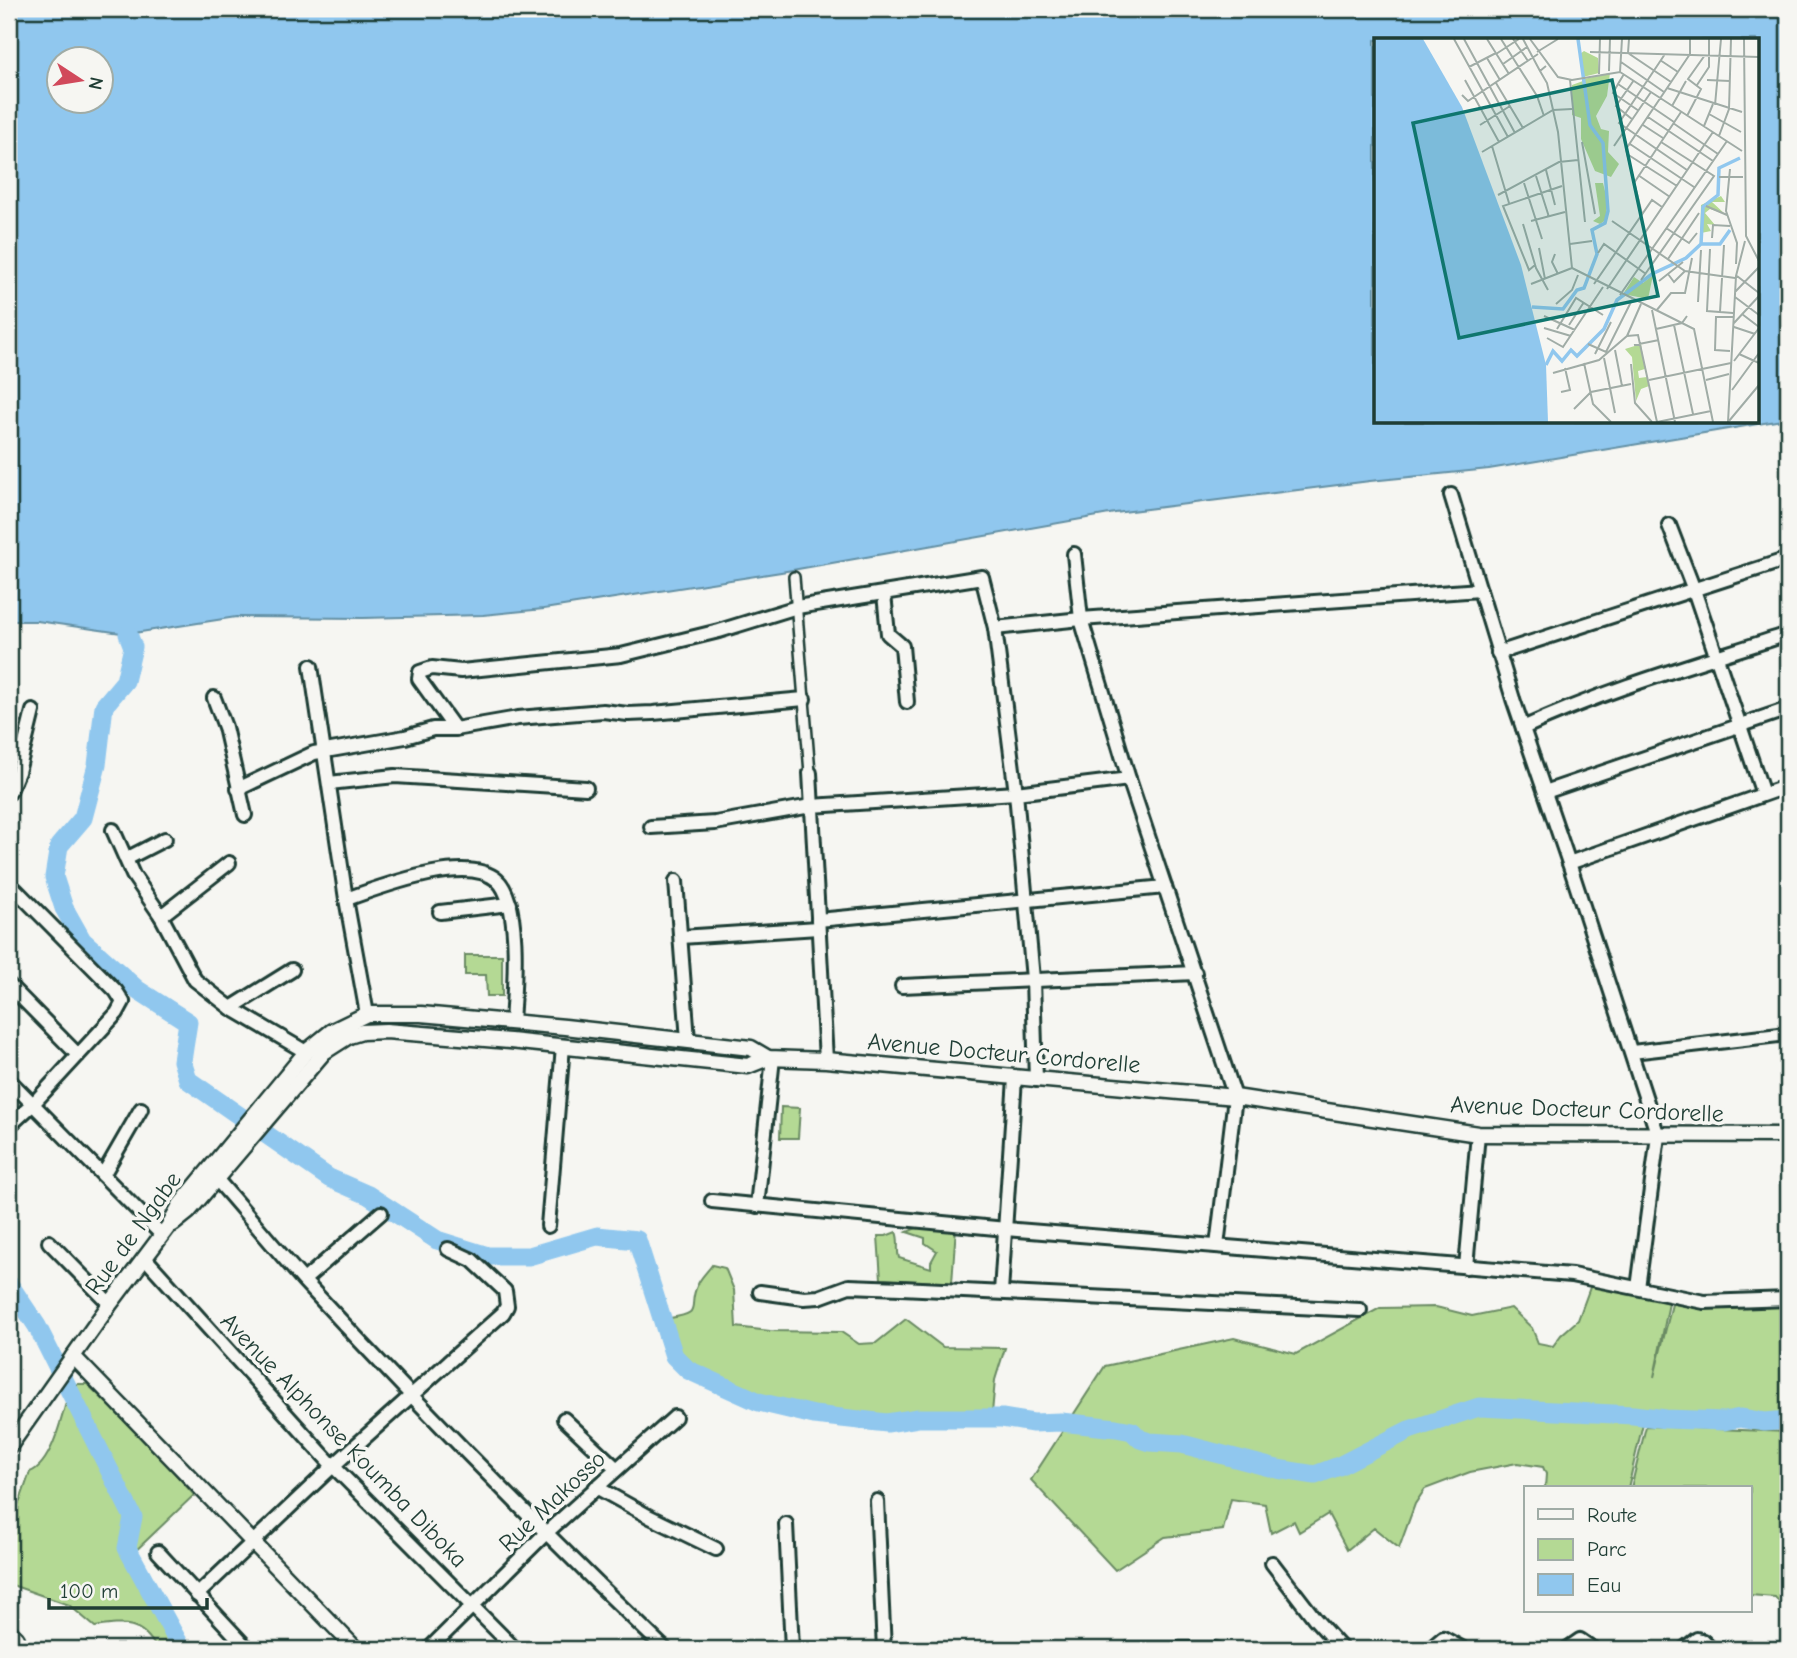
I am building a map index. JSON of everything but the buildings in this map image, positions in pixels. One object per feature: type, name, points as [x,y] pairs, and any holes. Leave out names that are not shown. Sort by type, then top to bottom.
[{"type":"street","points":[[1451,495],[1498,653],[1658,1136],[1638,1288]]},
{"type":"street","points":[[1670,526],[1763,794]]},
{"type":"street","points":[[1074,554],[1081,619],[1129,779],[1235,1097],[1217,1246]]},
{"type":"street","points":[[1498,653],[1788,559]]},
{"type":"street","points":[[794,577],[810,773],[826,1059]]},
{"type":"street","points":[[456,729],[419,679],[420,672],[425,668],[461,671],[621,655],[719,631],[797,607],[982,577],[995,628],[1016,793],[1033,979],[1036,1080]]},
{"type":"street","points":[[995,628],[1081,619],[1480,590]]},
{"type":"street","points":[[884,594],[888,634],[901,646],[907,702]]},
{"type":"street","points":[[1523,728],[1620,688],[1788,634]]},
{"type":"street","points":[[311,666],[366,1014]]},
{"type":"street","points":[[214,698],[225,727],[245,815]]},
{"type":"street","points":[[238,789],[305,756],[433,729],[456,729],[518,718],[603,711],[653,713],[804,699]]},
{"type":"street","points":[[1545,792],[1740,723],[1788,709]]},
{"type":"street","points":[[9,793],[18,772],[33,711]]},
{"type":"street","points":[[329,783],[395,776],[586,788]]},
{"type":"street","points":[[651,827],[715,823],[811,806],[1016,793],[1129,779]]},
{"type":"street","points":[[1569,863],[1788,786]]},
{"type":"street","points":[[113,830],[133,875],[161,916],[195,980],[231,1008],[306,1052]]},
{"type":"street","points":[[125,859],[165,839]]},
{"type":"street","points":[[161,916],[229,863]]},
{"type":"street","points":[[346,899],[449,870],[483,874],[496,880],[510,904],[515,980],[512,1022]]},
{"type":"street","points":[[676,881],[688,1040]]},
{"type":"street","points":[[9,883],[123,1002],[117,1013],[33,1104],[9,1126]]},
{"type":"street","points":[[681,937],[1026,899],[1165,887]]},
{"type":"street","points":[[440,912],[510,904]]},
{"type":"street","points":[[231,1008],[292,970]]},
{"type":"street","points":[[902,986],[1195,974]]},
{"type":"street","points":[[9,985],[78,1055]]},
{"type":"street","name":"Avenue Docteur Cordorelle","points":[[260,1115],[306,1052],[332,1031],[366,1014],[421,1014],[688,1040],[751,1048],[770,1058],[826,1059],[1235,1097],[1478,1134],[1788,1135]]},
{"type":"street","points":[[260,1115],[324,1052],[349,1036],[362,1032],[419,1032],[748,1066],[770,1058],[757,1206]]},
{"type":"street","points":[[1632,1052],[1788,1034]]},
{"type":"street","points":[[548,1226],[563,1046]]},
{"type":"street","points":[[1001,1292],[1016,1078]]},
{"type":"street","points":[[9,1080],[103,1175],[165,1231]]},
{"type":"street","points":[[103,1175],[141,1109]]},
{"type":"street","name":"Rue de Ngabe","points":[[10,1443],[165,1231],[180,1205],[212,1174],[260,1115]]},
{"type":"street","points":[[1466,1267],[1478,1134]]},
{"type":"street","points":[[212,1174],[304,1280],[411,1395],[546,1533],[665,1649]]},
{"type":"street","points":[[712,1201],[1006,1229],[1572,1275],[1703,1302],[1788,1299]]},
{"type":"street","points":[[304,1280],[381,1213]]},
{"type":"street","points":[[49,1242],[110,1304]]},
{"type":"street","points":[[197,1595],[333,1466],[495,1321],[507,1306],[505,1291],[472,1260],[448,1249]]},
{"type":"street","name":"Avenue Alphonse Koumba Diboka","points":[[145,1258],[333,1466],[515,1649]]},
{"type":"street","points":[[760,1292],[804,1298],[819,1297],[849,1286],[1360,1310]]},
{"type":"street","points":[[70,1360],[356,1649]]},
{"type":"street","name":"Rue Makosso","points":[[429,1649],[546,1533],[675,1417]]},
{"type":"street","points":[[564,1419],[617,1469]]},
{"type":"street","points":[[596,1487],[716,1549]]},
{"type":"street","points":[[877,1501],[884,1649]]},
{"type":"street","points":[[786,1524],[792,1649]]},
{"type":"street","points":[[158,1552],[248,1649]]},
{"type":"street","points":[[1272,1563],[1342,1649]]},
{"type":"street","points":[[1430,1649],[1443,1638],[1463,1649]]},
{"type":"street","points":[[1684,1649],[1697,1639],[1711,1649]]},
{"type":"street","points":[[1567,1649],[1580,1640],[1593,1649]]},
{"type":"street","points":[[1129,1649],[1216,1649]]},
{"type":"green space","points":[[465,955],[502,955],[502,996],[487,996],[486,975],[465,975]]},
{"type":"green space","points":[[781,1107],[800,1108],[798,1138],[780,1138]]},
{"type":"green space","points":[[923,1225],[956,1227],[952,1283],[881,1279],[878,1236],[896,1232],[899,1258],[931,1268],[937,1251],[925,1243],[925,1238],[907,1232]]},
{"type":"green space","points":[[712,1265],[725,1268],[734,1290],[736,1327],[770,1331],[841,1332],[859,1344],[876,1343],[906,1319],[943,1347],[1005,1348],[995,1380],[992,1413],[858,1416],[780,1403],[698,1369],[685,1361],[669,1329],[670,1318],[691,1311],[698,1284]]},
{"type":"green space","points":[[1592,1282],[1669,1303],[1654,1377],[1673,1300],[1788,1305],[1788,1419],[1646,1410],[1628,1486],[1545,1486],[1546,1474],[1543,1467],[1517,1463],[1470,1472],[1425,1489],[1415,1504],[1399,1548],[1374,1528],[1347,1550],[1328,1514],[1299,1532],[1294,1521],[1271,1533],[1265,1504],[1231,1499],[1223,1530],[1165,1537],[1115,1570],[1031,1480],[1105,1366],[1234,1338],[1296,1354],[1380,1308],[1436,1307],[1472,1316],[1511,1308],[1532,1328],[1538,1343],[1553,1346],[1578,1320]]},
{"type":"green space","points":[[71,1384],[87,1384],[142,1436],[194,1495],[128,1558],[158,1607],[175,1649],[157,1649],[145,1633],[131,1626],[95,1627],[69,1605],[9,1584],[9,1520],[20,1501],[30,1472],[46,1458],[52,1446]]},
{"type":"green space","points":[[1646,1426],[1788,1432],[1788,1613],[1775,1597],[1752,1595],[1752,1486],[1631,1486]]},
{"type":"water","points":[[9,9],[1788,9],[1788,419],[1489,469],[1115,513],[781,572],[544,609],[483,615],[236,617],[128,634],[37,621],[9,621]]},
{"type":"waterway","points":[[128,634],[133,647],[125,681],[104,706],[97,765],[83,818],[59,846],[54,877],[64,908],[82,940],[138,990],[188,1022],[182,1061],[188,1080],[329,1178],[368,1195],[437,1240],[488,1256],[529,1256],[597,1236],[637,1240],[674,1356],[688,1370],[759,1402],[814,1415],[887,1423],[918,1418],[1002,1418],[1033,1423],[1061,1422],[1116,1428],[1132,1431],[1140,1439],[1150,1442],[1182,1444],[1277,1469],[1315,1475],[1339,1466],[1409,1430],[1479,1407],[1666,1419],[1724,1421],[1740,1418],[1765,1422],[1788,1420]]},
{"type":"waterway","points":[[9,1284],[37,1326],[133,1517],[127,1548],[182,1649]]}]
